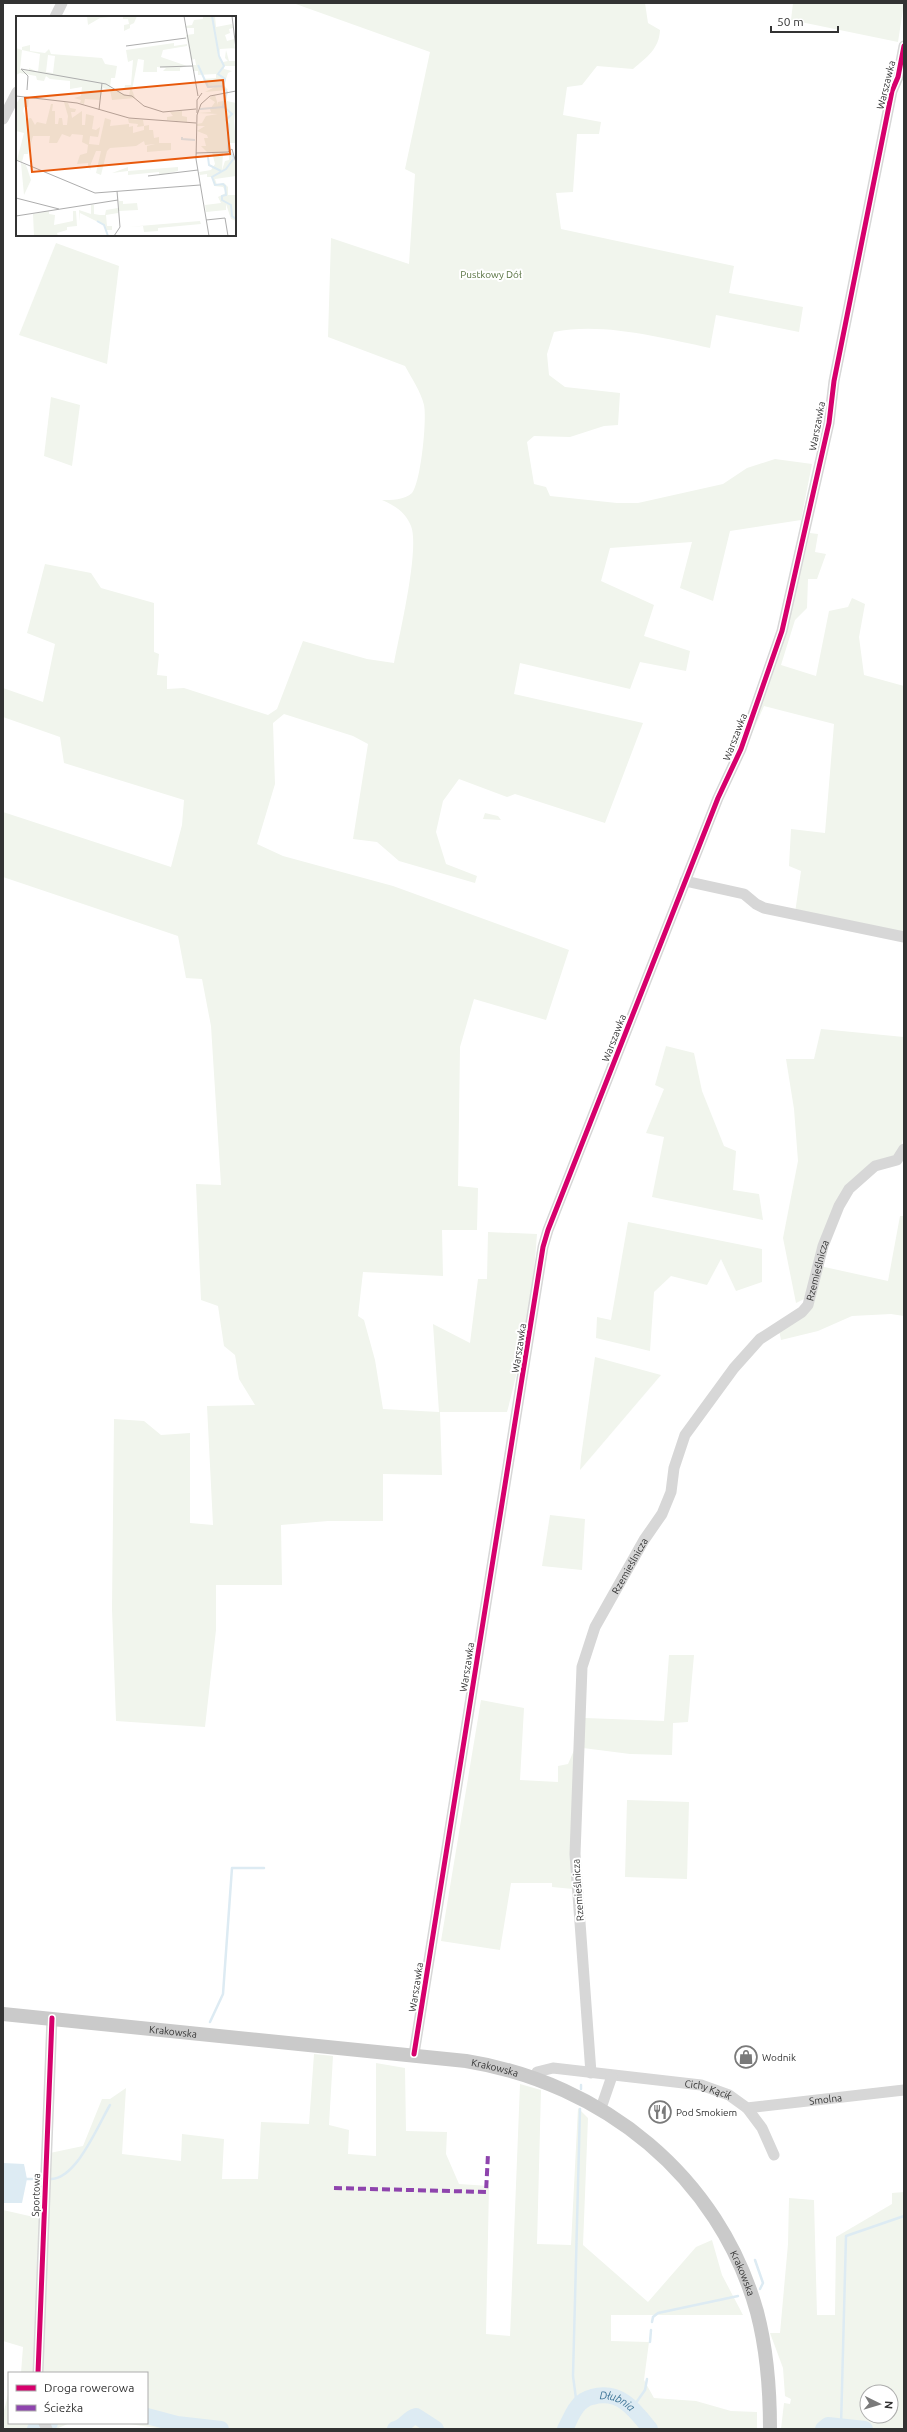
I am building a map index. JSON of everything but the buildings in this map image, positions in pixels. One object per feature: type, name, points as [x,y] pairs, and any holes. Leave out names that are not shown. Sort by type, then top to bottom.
[{"type":"main road","name":"Krakowska","points":[[3,2014],[414,2054],[481,2063],[535,2078],[568,2091],[601,2108],[639,2135],[669,2162],[705,2205],[731,2248],[750,2291],[764,2341],[768,2377],[770,2429]]},
{"type":"street","points":[[56,16],[62,3]]},
{"type":"street","name":"Warszawka","points":[[414,2054],[544,1247],[548,1230],[718,798],[741,749],[786,617],[829,423],[834,381],[892,91],[898,77],[904,46]]},
{"type":"street","points":[[3,119],[16,94]]},
{"type":"street","points":[[685,882],[744,894],[756,904],[764,908],[904,937]]},
{"type":"street","name":"Rzemieślnicza","points":[[591,2073],[575,1854],[575,1816],[582,1667],[595,1627],[644,1540],[662,1514],[671,1492],[674,1468],[686,1435],[734,1368],[760,1339],[802,1312],[808,1305],[823,1246],[839,1206],[849,1189],[875,1166],[897,1160],[904,1149]]},
{"type":"street","name":"Sportowa","points":[[38,2372],[52,2018]]},
{"type":"street","name":"Cichy Kącik","points":[[535,2078],[537,2072],[553,2068],[612,2076],[701,2085],[729,2095],[747,2108],[762,2128],[774,2155]]},
{"type":"street","points":[[601,2108],[612,2076]]},
{"type":"street","name":"Smolna","points":[[747,2108],[904,2090]]},
{"type":"green space","name":"Pustkowy Dół","points":[[293,3],[645,3],[648,23],[660,30],[655,48],[633,69],[597,66],[582,85],[567,87],[563,115],[601,122],[599,134],[577,134],[573,192],[556,193],[561,229],[734,266],[729,293],[803,307],[799,332],[716,315],[710,348],[632,332],[573,329],[554,332],[547,354],[549,375],[565,387],[620,393],[618,425],[604,426],[570,437],[534,436],[527,442],[534,484],[546,487],[550,496],[617,503],[638,503],[723,484],[747,468],[775,459],[812,464],[801,520],[730,531],[713,601],[680,588],[692,542],[610,548],[601,581],[654,605],[644,636],[690,651],[686,671],[640,662],[630,689],[520,663],[514,694],[643,723],[605,823],[515,794],[507,797],[459,779],[443,801],[436,832],[446,864],[477,876],[475,883],[399,861],[377,842],[353,839],[368,744],[353,736],[284,714],[273,723],[275,784],[257,844],[283,856],[393,886],[569,950],[546,1020],[474,999],[460,1047],[458,1186],[478,1188],[477,1230],[442,1230],[443,1276],[363,1272],[358,1316],[364,1320],[375,1360],[383,1409],[439,1412],[433,1324],[470,1343],[478,1279],[487,1279],[488,1232],[537,1234],[533,1279],[526,1324],[518,1368],[507,1412],[440,1412],[442,1475],[383,1474],[383,1521],[328,1521],[281,1525],[282,1585],[216,1585],[216,1630],[205,1727],[116,1721],[112,1609],[114,1419],[144,1421],[161,1435],[190,1433],[190,1523],[213,1525],[207,1406],[255,1405],[239,1379],[235,1355],[224,1346],[218,1306],[201,1300],[196,1184],[221,1185],[211,1026],[202,979],[186,978],[178,936],[3,877],[3,812],[171,867],[182,825],[184,800],[64,763],[60,737],[3,717],[3,688],[43,702],[55,644],[27,633],[45,564],[91,573],[101,588],[154,603],[154,652],[159,654],[157,675],[167,676],[167,689],[184,688],[268,715],[277,709],[303,641],[367,659],[394,663],[408,593],[413,553],[413,537],[409,521],[403,513],[396,507],[382,500],[406,497],[412,493],[415,487],[421,464],[425,423],[424,405],[423,400],[405,366],[328,337],[331,238],[409,264],[415,174],[405,169],[430,52]]},
{"type":"green space","points":[[793,3],[904,3],[898,42],[791,20]]},
{"type":"green space","points":[[56,243],[119,266],[107,364],[19,335]]},
{"type":"green space","points":[[51,397],[80,405],[72,466],[44,456]]},
{"type":"green space","points":[[810,533],[818,534],[815,552],[826,554],[817,579],[808,579],[807,608],[795,620],[781,665],[816,676],[829,611],[848,607],[852,598],[865,604],[859,637],[864,675],[904,686],[904,934],[795,913],[801,871],[789,866],[791,829],[825,833],[834,724],[764,706],[739,763],[769,678],[787,620]]},
{"type":"green space","points":[[485,813],[498,816],[501,820],[483,819]]},
{"type":"green space","points":[[821,1029],[904,1037],[904,1136],[898,1156],[845,1187],[804,1299],[796,1303],[783,1238],[798,1161],[794,1109],[786,1059],[814,1059]]},
{"type":"green space","points":[[666,1046],[694,1053],[702,1091],[724,1146],[736,1151],[733,1190],[759,1194],[763,1220],[652,1197],[664,1137],[646,1133],[664,1089],[655,1085]]},
{"type":"green space","points":[[900,1216],[904,1216],[904,1316],[891,1314],[852,1316],[818,1331],[781,1340],[779,1330],[804,1314],[820,1266],[888,1281]]},
{"type":"green space","points":[[628,1222],[762,1249],[762,1282],[736,1291],[721,1259],[707,1285],[671,1276],[654,1292],[650,1351],[596,1338],[597,1317],[611,1320]]},
{"type":"green space","points":[[595,1357],[661,1375],[580,1470],[581,1457]]},
{"type":"green space","points":[[550,1515],[585,1519],[582,1570],[542,1566]]},
{"type":"green space","points":[[669,1655],[694,1655],[688,1722],[673,1723],[672,1755],[630,1754],[583,1748],[585,1718],[664,1721]]},
{"type":"green space","points":[[481,1700],[524,1708],[520,1780],[558,1782],[558,1766],[568,1764],[575,1748],[573,1889],[552,1887],[552,1883],[511,1883],[500,1950],[441,1941]]},
{"type":"green space","points":[[627,1800],[689,1802],[687,1879],[625,1877]]},
{"type":"green space","points":[[314,2054],[333,2056],[329,2125],[349,2130],[348,2154],[376,2156],[376,2063],[405,2068],[406,2131],[447,2132],[446,2154],[459,2184],[489,2186],[486,2334],[510,2336],[520,2084],[541,2090],[537,2244],[571,2245],[578,2108],[588,2118],[583,2245],[648,2302],[696,2247],[712,2240],[722,2275],[743,2315],[611,2315],[611,2341],[649,2342],[644,2380],[654,2398],[696,2401],[731,2411],[757,2412],[757,2429],[164,2429],[129,2424],[148,2424],[148,2372],[21,2372],[23,2347],[3,2341],[3,2210],[47,2220],[50,2153],[83,2146],[102,2099],[110,2099],[126,2088],[122,2154],[181,2161],[182,2134],[224,2139],[222,2179],[258,2179],[261,2122],[309,2124]]},
{"type":"green space","points":[[904,2192],[904,2429],[781,2429],[784,2403],[790,2404],[791,2399],[785,2396],[783,2368],[770,2333],[780,2333],[788,2244],[789,2198],[814,2200],[817,2315],[835,2315],[836,2237],[892,2204],[892,2193]]},
{"type":"green space","points":[[8,2394],[8,2424],[42,2424],[45,2429],[3,2429],[3,2415]]},
{"type":"green space","points":[[52,2424],[68,2424],[56,2429]]},
{"type":"shaded area","points":[[3,2163],[24,2164],[27,2179],[22,2203],[3,2203]]},
{"type":"waterway","points":[[210,2022],[223,1994],[232,1868],[264,1868]]},
{"type":"waterway","points":[[49,2179],[59,2177],[77,2162],[93,2138],[110,2105]]},
{"type":"waterway","points":[[577,2406],[573,2376],[580,2109]]},
{"type":"waterway","points":[[27,2179],[42,2179]]},
{"type":"waterway","points":[[841,2426],[846,2236],[904,2216]]},
{"type":"waterway","points":[[755,2260],[763,2283],[760,2289]]},
{"type":"waterway","points":[[652,2322],[653,2317],[658,2313],[738,2296]]},
{"type":"waterway","points":[[650,2342],[651,2330]]},
{"type":"waterway","points":[[633,2407],[645,2390],[647,2379]]},
{"type":"waterway","name":"Dłubnia","points":[[565,2429],[580,2403],[588,2398],[602,2395],[611,2396],[626,2403],[639,2415],[650,2429]]},
{"type":"waterway","name":"Dłubnia","points":[[148,2416],[177,2424],[221,2429]]},
{"type":"waterway","name":"Dłubnia","points":[[395,2429],[399,2428],[416,2416],[436,2429]]},
{"type":"waterway","name":"Dłubnia","points":[[35,2429],[48,2424]]},
{"type":"waterway","name":"Dłubnia","points":[[823,2429],[828,2425],[865,2429]]},
{"type":"marked path","points":[[334,2188],[486,2192],[488,2154]]},
{"type":"cycle path","points":[[414,2054],[543,1247],[548,1230],[718,798],[741,749],[782,631],[829,423],[834,381],[892,91],[898,77],[904,46]]},
{"type":"cycle path","points":[[38,2372],[52,2018]]},
{"type":"place","name":"Wodnik","points":[[746,2057]]},
{"type":"place","name":"Pod Smokiem","points":[[660,2112]]}]
